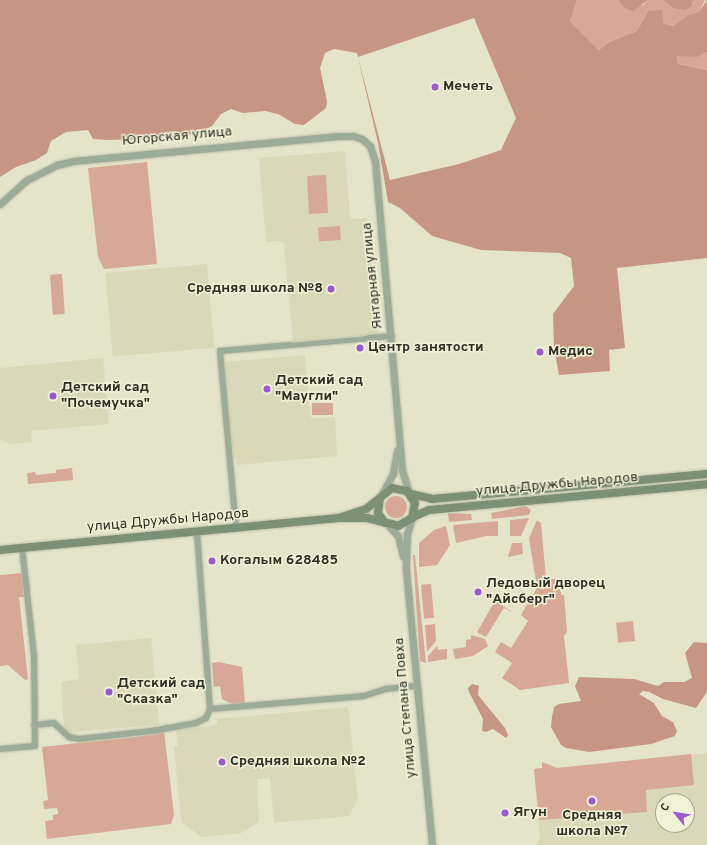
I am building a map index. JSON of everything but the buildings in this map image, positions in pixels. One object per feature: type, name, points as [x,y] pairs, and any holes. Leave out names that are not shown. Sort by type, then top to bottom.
[{"type":"main road","name":"улица Дружбы Народов","points":[[410,493],[432,499],[707,474]]},
{"type":"main road","name":"улица Дружбы Народов","points":[[412,518],[429,510],[707,484]]},
{"type":"main road","points":[[395,488],[410,493],[416,505],[412,518],[402,526],[387,524],[367,518],[338,518],[366,509],[381,496],[395,488]]},
{"type":"main road","points":[[381,496],[378,513],[387,524]]},
{"type":"main road","name":"улица Дружбы Народов","points":[[0,550],[338,518]]},
{"type":"street","name":"Югорская улица","points":[[0,204],[14,190],[35,175],[57,165],[78,160],[343,136],[358,137],[368,144]]},
{"type":"street","name":"Янтарная улица","points":[[368,144],[375,161],[392,336],[398,432]]},
{"type":"street","points":[[236,528],[220,351],[392,336]]},
{"type":"street","points":[[398,432],[403,476],[410,493]]},
{"type":"street","points":[[381,496],[395,468],[398,432]]},
{"type":"street","points":[[406,570],[407,534],[412,518]]},
{"type":"street","points":[[387,524],[400,540],[406,570]]},
{"type":"street","points":[[34,725],[54,723],[69,737],[79,739],[196,722],[206,718],[210,709],[197,531]]},
{"type":"street","points":[[0,749],[35,746],[34,656],[22,548]]},
{"type":"street","name":"улица Степана Повха","points":[[406,570],[432,845]]},
{"type":"street","points":[[210,709],[364,696],[386,689],[417,686]]},
{"type":"shaded area","points":[[0,0],[577,0],[570,21],[599,50],[609,42],[637,31],[648,11],[662,10],[663,23],[673,26],[688,15],[699,12],[707,0],[707,52],[698,57],[677,56],[678,64],[707,70],[707,258],[617,268],[625,348],[609,350],[610,371],[559,375],[554,347],[553,314],[574,286],[571,258],[560,253],[481,250],[432,236],[400,208],[388,202],[378,143],[357,53],[334,49],[325,53],[320,68],[327,101],[326,108],[304,125],[295,124],[278,114],[265,111],[243,113],[231,109],[221,114],[212,126],[203,131],[175,138],[107,140],[93,139],[88,130],[66,132],[51,141],[47,153],[36,160],[16,167],[0,177]],"holes":[[[474,18],[516,118],[501,150],[459,164],[390,180],[358,57]]]},
{"type":"shaded area","points":[[577,0],[618,0],[623,7],[643,5],[648,0],[663,0],[673,8],[692,6],[693,0],[705,0],[699,12],[688,15],[673,26],[663,23],[648,11],[637,31],[609,42],[599,50],[570,21]]},
{"type":"shaded area","points":[[618,0],[648,0],[633,11],[623,7]]},
{"type":"shaded area","points":[[663,0],[693,0],[692,6],[685,10],[673,8]]},
{"type":"shaded area","points":[[707,52],[707,70],[678,64],[677,55],[698,57]]},
{"type":"shaded area","name":"Средняя школа №8","points":[[345,151],[350,219],[367,218],[378,334],[293,342],[284,244],[280,241],[266,242],[259,158]]},
{"type":"shaded area","points":[[147,162],[157,264],[104,269],[98,257],[88,168]]},
{"type":"shaded area","points":[[326,175],[328,213],[309,214],[307,176]]},
{"type":"shaded area","points":[[340,226],[341,240],[319,242],[318,228]]},
{"type":"shaded area","points":[[207,264],[214,348],[113,357],[105,273]]},
{"type":"shaded area","points":[[62,274],[65,314],[53,315],[50,275]]},
{"type":"shaded area","name":"Детский сад \"Маугли\"","points":[[305,355],[311,418],[335,417],[337,456],[237,465],[236,458],[233,458],[224,362]]},
{"type":"shaded area","name":"Детский сад \"Почемучка\"","points":[[103,358],[109,424],[31,431],[32,442],[10,444],[0,439],[0,368]]},
{"type":"shaded area","points":[[312,403],[333,403],[333,415],[312,415]]},
{"type":"shaded area","points":[[72,468],[73,480],[28,484],[27,473],[35,472],[36,475],[56,473],[56,470]]},
{"type":"shaded area","points":[[396,496],[404,499],[407,507],[404,515],[396,518],[388,515],[385,507],[388,499]]},
{"type":"shaded area","points":[[526,506],[531,510],[529,515],[492,519],[491,513]]},
{"type":"shaded area","points":[[448,513],[471,514],[472,520],[449,522]]},
{"type":"shaded area","points":[[529,518],[521,536],[510,536],[510,520]]},
{"type":"shaded area","points":[[537,520],[541,523],[546,579],[557,579],[558,589],[561,589],[561,595],[564,595],[567,632],[564,636],[569,683],[520,690],[502,678],[512,663],[495,652],[501,642],[511,648],[528,621],[521,615],[537,588],[529,538]]},
{"type":"shaded area","points":[[498,521],[498,536],[486,536],[456,543],[453,525]]},
{"type":"shaded area","points":[[446,526],[450,545],[437,565],[419,567],[419,543],[434,530]]},
{"type":"shaded area","points":[[512,543],[522,543],[523,554],[508,557]]},
{"type":"shaded area","points":[[413,555],[415,555],[426,663],[420,661]]},
{"type":"shaded area","points":[[22,573],[24,597],[19,597],[28,679],[25,680],[8,665],[0,666],[0,575]]},
{"type":"shaded area","points":[[431,584],[434,618],[424,619],[421,585]]},
{"type":"shaded area","points":[[495,601],[514,613],[504,608],[486,637],[477,632]]},
{"type":"shaded area","points":[[633,621],[635,641],[618,643],[616,623]]},
{"type":"shaded area","points":[[435,624],[436,641],[427,652],[425,625]]},
{"type":"shaded area","points":[[471,635],[485,639],[488,646],[473,656],[455,659],[453,649],[466,647],[466,640],[471,639]]},
{"type":"shaded area","name":"Детский сад \"Сказка\"","points":[[151,638],[159,725],[69,732],[64,728],[61,682],[79,679],[76,645]]},
{"type":"shaded area","points":[[694,642],[707,643],[707,692],[696,708],[663,699],[649,692],[643,691],[639,694],[654,703],[662,716],[673,722],[677,731],[675,736],[651,744],[589,752],[566,748],[561,745],[551,727],[554,707],[559,704],[581,701],[575,686],[579,677],[634,679],[658,686],[664,682],[684,682],[692,678],[685,653]]},
{"type":"shaded area","points":[[437,646],[438,650],[447,649],[447,659],[428,662],[428,656]]},
{"type":"shaded area","points":[[219,662],[242,667],[245,703],[232,704],[222,699],[220,686],[214,687],[212,663]]},
{"type":"shaded area","points":[[472,684],[479,686],[478,695],[505,728],[508,735],[506,738],[493,729],[486,732],[482,731],[483,719],[468,688]]},
{"type":"shaded area","points":[[348,707],[358,799],[349,816],[274,823],[270,778],[257,779],[259,822],[241,833],[202,837],[181,822],[174,746],[178,746],[176,730],[217,725],[217,719]]},
{"type":"shaded area","points":[[164,731],[174,815],[171,824],[47,839],[45,821],[53,820],[53,815],[58,814],[57,808],[44,809],[43,801],[48,800],[42,747],[152,735]]},
{"type":"shaded area","name":"Средняя школа №7","points":[[707,753],[707,845],[536,845],[540,838],[534,769],[542,768],[542,762],[557,768]]},
{"type":"shaded area","name":"Средняя школа №7","points":[[691,754],[694,785],[646,790],[647,812],[539,820],[534,769],[542,768],[542,762],[557,768]]},
{"type":"place","name":"Мечеть","points":[[435,87]]},
{"type":"place","name":"Средняя школа №8","points":[[331,289]]},
{"type":"place","name":"Центр занятости","points":[[360,348]]},
{"type":"place","name":"Медис","points":[[540,352]]},
{"type":"place","name":"Детский сад \"Маугли\"","points":[[267,389]]},
{"type":"place","name":"Детский сад \"Почемучка\"","points":[[53,396]]},
{"type":"place","name":"Когалым 628485","points":[[212,561]]},
{"type":"place","name":"Ледовый дворец \"Айсберг\"","points":[[478,592]]},
{"type":"place","name":"Детский сад \"Сказка\"","points":[[109,692]]},
{"type":"place","name":"Средняя школа №2","points":[[222,762]]},
{"type":"place","name":"Средняя школа №7","points":[[592,801]]},
{"type":"place","name":"Ягун","points":[[505,813]]}]
